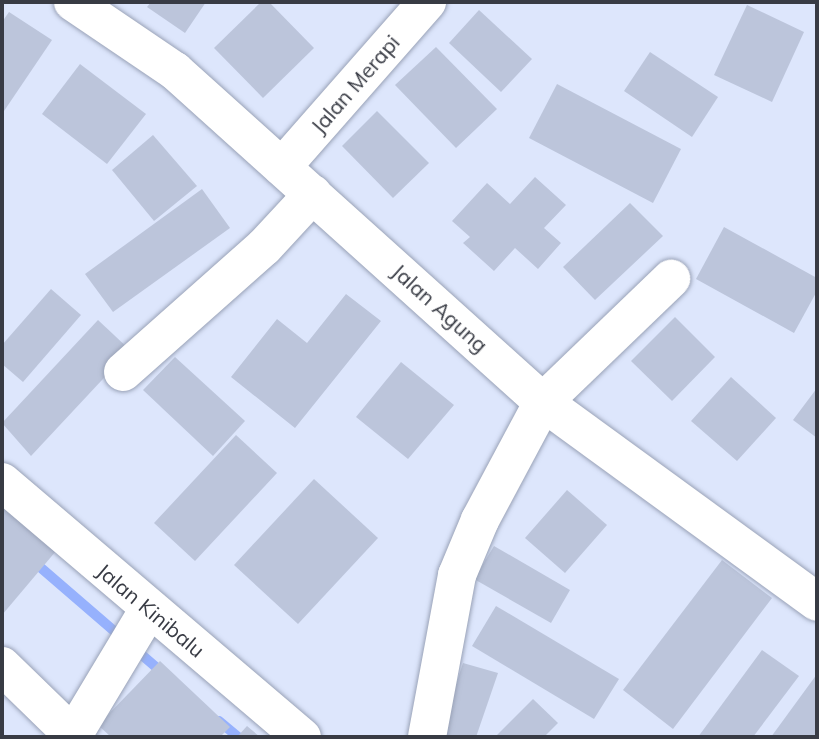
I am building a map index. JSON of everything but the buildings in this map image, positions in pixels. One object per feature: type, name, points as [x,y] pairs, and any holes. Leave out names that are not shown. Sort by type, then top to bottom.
[{"type":"street","name":"Jalan Agung","points":[[73,2],[175,71],[543,402],[817,602]]},
{"type":"street","name":"Jalan Merapi","points":[[282,167],[427,2]]},
{"type":"street","points":[[123,372],[264,247],[313,194]]},
{"type":"street","points":[[427,737],[457,575],[543,402],[670,279]]},
{"type":"street","name":"Jalan Kinibalu","points":[[2,482],[302,737]]},
{"type":"street","points":[[2,666],[73,737],[149,609]]},
{"type":"waterway","points":[[33,561],[164,674]]},
{"type":"waterway","points":[[219,721],[238,737]]}]
